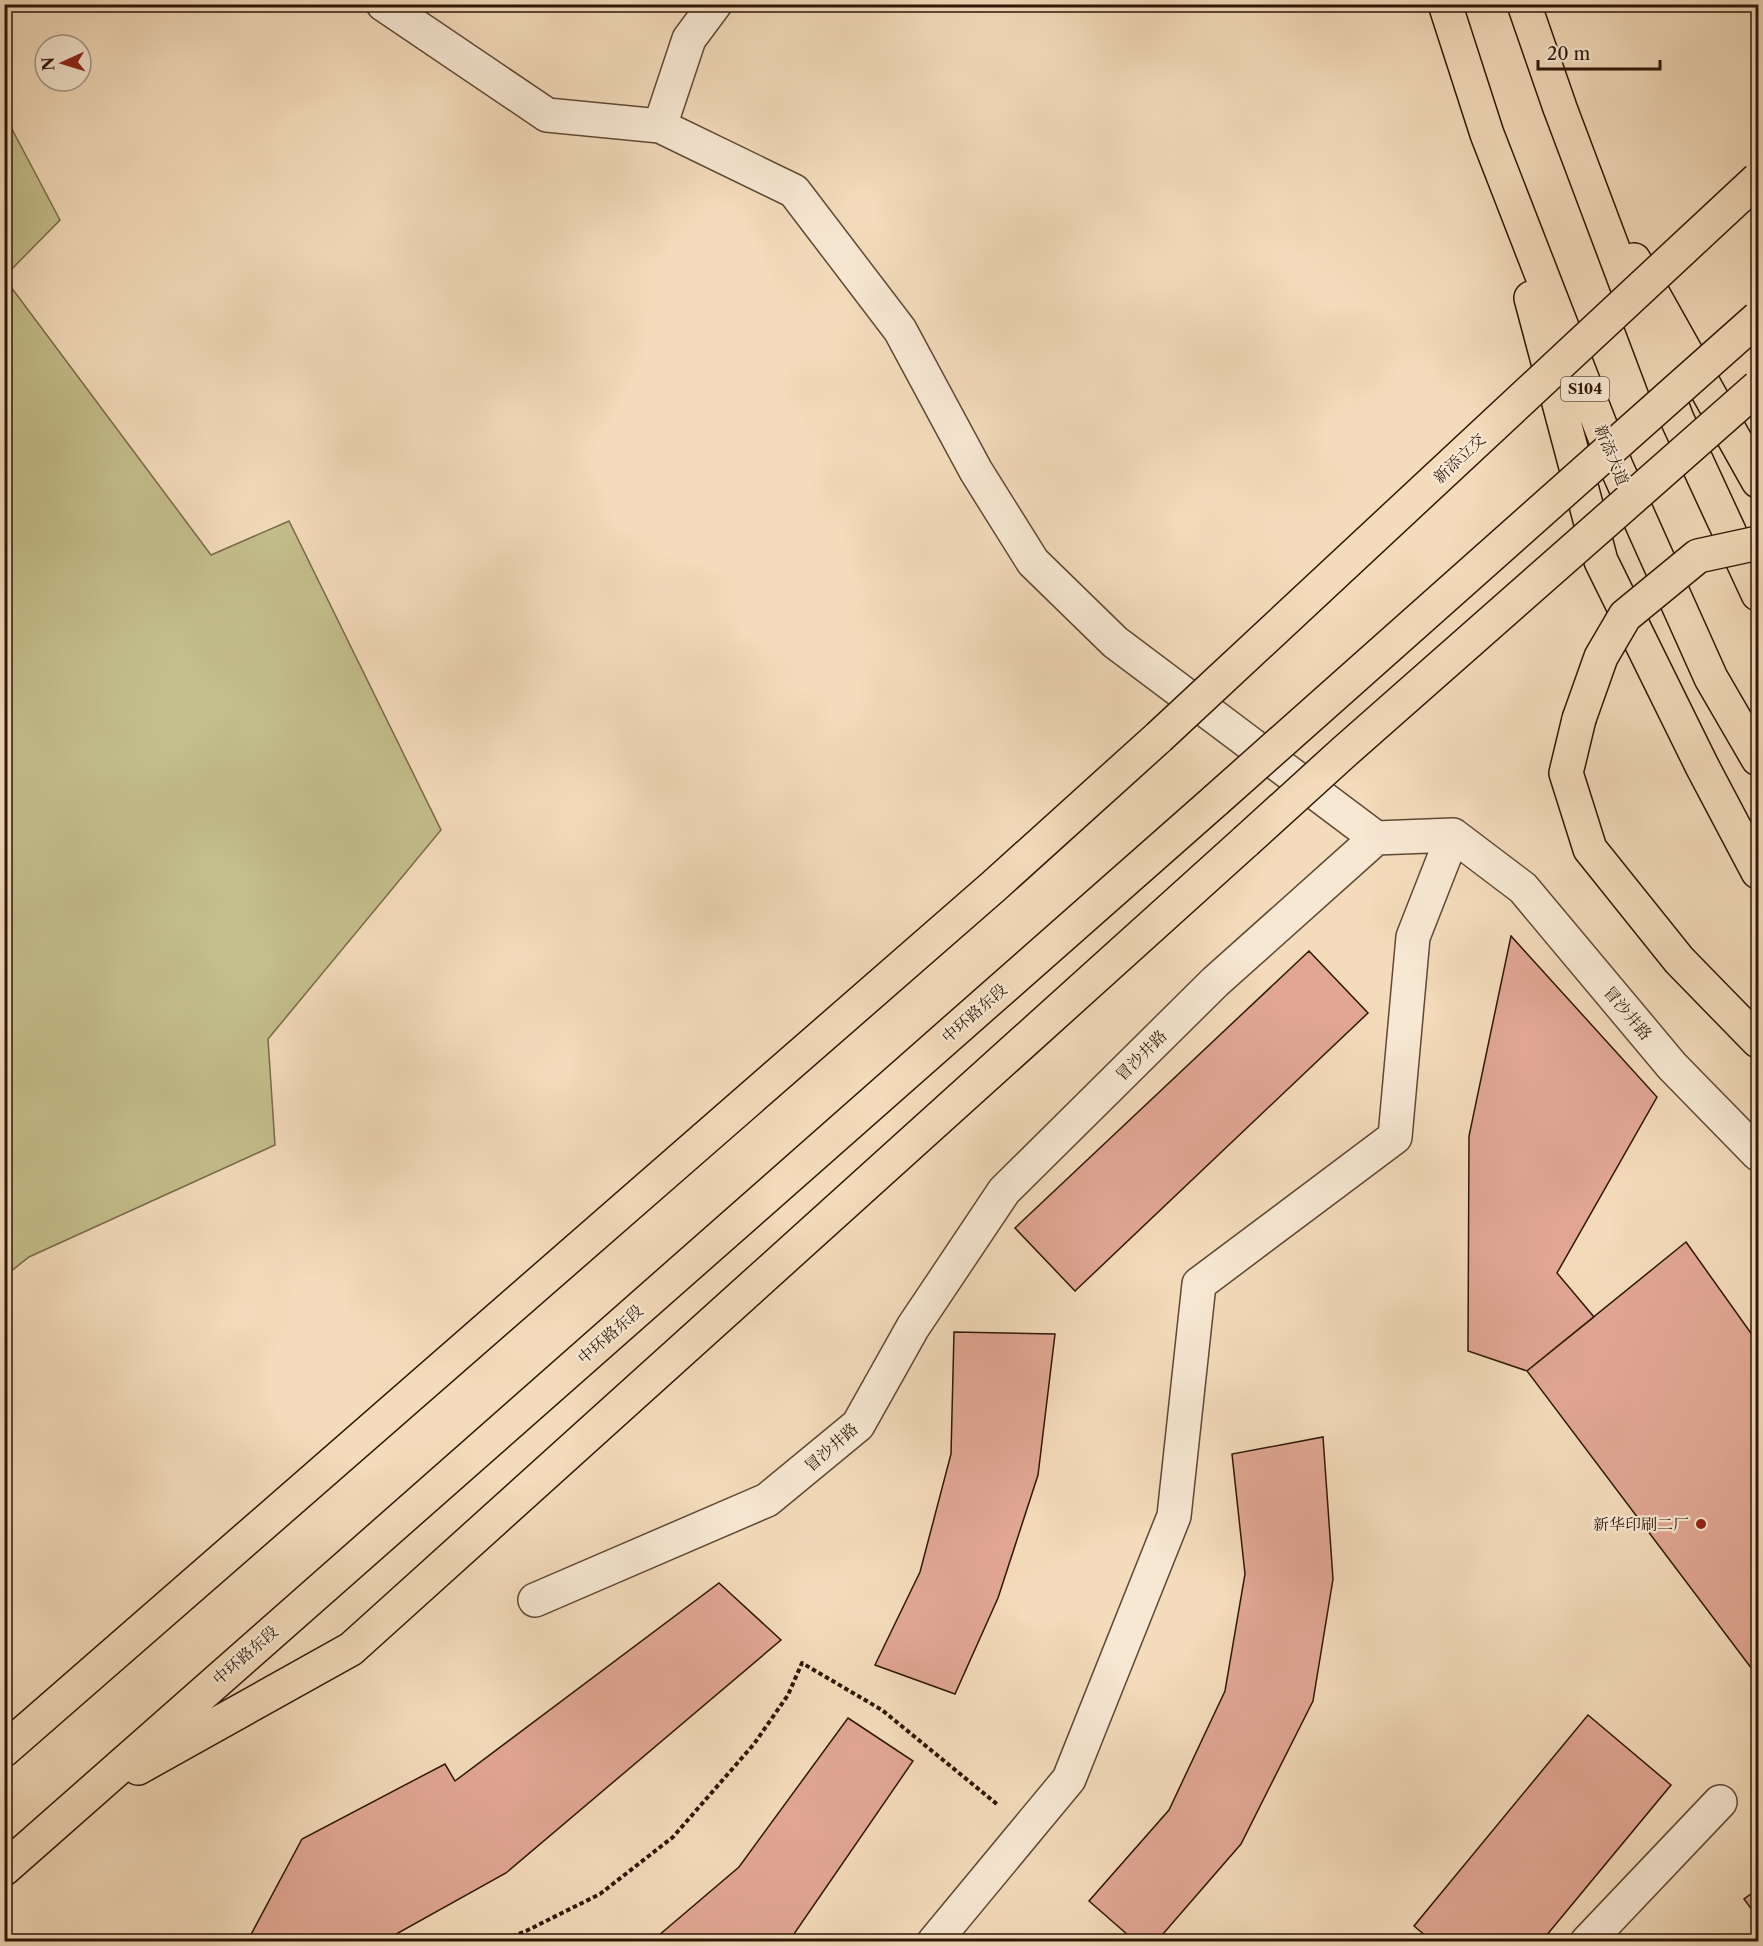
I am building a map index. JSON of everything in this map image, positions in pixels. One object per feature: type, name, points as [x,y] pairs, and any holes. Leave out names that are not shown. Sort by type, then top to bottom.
[{"type":"main road","name":"新添大道","points":[[1445,4],[1487,134],[1616,466],[1711,678],[1758,759]]},
{"type":"main road","points":[[1524,4],[1583,170],[1677,419],[1758,594]]},
{"type":"main road","points":[[1487,134],[1601,561],[1702,766],[1758,872]]},
{"type":"main road","points":[[1583,170],[1758,481]]},
{"type":"main road","name":"新添立交","points":[[4,1750],[985,894],[1160,737],[1758,179]]},
{"type":"main road","name":"中环路东段","points":[[4,1869],[1216,800],[1758,318]]},
{"type":"main road","points":[[81,1800],[351,1649],[1370,729],[1758,387]]},
{"type":"main road","points":[[1758,543],[1698,556],[1625,616],[1601,657],[1579,719],[1566,773],[1590,849],[1679,960],[1758,1041]]},
{"type":"street","points":[[383,4],[548,116],[660,126],[794,191],[900,330],[976,471],[1034,562],[1115,642],[1376,838],[1453,835],[1413,937],[1395,1137],[1199,1284],[1174,1516],[1069,1779],[934,1941]]},
{"type":"street","points":[[660,126],[689,39],[715,4]]},
{"type":"street","name":"冒沙井路","points":[[1453,835],[1522,888],[1672,1066],[1758,1154]]},
{"type":"street","name":"冒沙井路","points":[[535,1600],[767,1500],[858,1425],[913,1327],[1004,1191],[1215,982],[1376,838]]},
{"type":"street","points":[[1587,1941],[1720,1802]]},
{"type":"path","points":[[498,1941],[600,1894],[673,1837],[754,1744],[788,1695],[802,1663],[882,1710],[1027,1829]]},
{"type":"shaded area","points":[[4,114],[60,220],[5,276],[4,276]]},
{"type":"shaded area","points":[[5,279],[211,555],[289,521],[441,830],[268,1039],[275,1145],[29,1257],[5,1276]]},
{"type":"building","points":[[1511,936],[1657,1097],[1557,1273],[1594,1317],[1527,1371],[1468,1351],[1469,1136]]},
{"type":"building","points":[[1309,951],[1368,1013],[1075,1291],[1015,1228]]},
{"type":"building","name":"新华印刷二厂","points":[[1686,1242],[1758,1343],[1758,1677],[1527,1371]]},
{"type":"building","points":[[954,1332],[1055,1334],[1038,1475],[998,1598],[955,1694],[875,1665],[920,1572],[951,1454]]},
{"type":"building","points":[[1323,1437],[1333,1579],[1313,1701],[1241,1844],[1156,1942],[1136,1942],[1089,1901],[1169,1810],[1225,1691],[1245,1574],[1232,1454]]},
{"type":"building","points":[[719,1583],[781,1640],[506,1873],[382,1942],[247,1942],[302,1839],[445,1764],[455,1781]]},
{"type":"building","points":[[1588,1715],[1671,1785],[1541,1942],[1433,1942],[1414,1926]]},
{"type":"building","points":[[848,1718],[913,1761],[794,1934],[784,1942],[651,1942],[739,1867]]},
{"type":"building","points":[[1758,1889],[1758,1918],[1744,1899]]},
{"type":"place","name":"新华印刷二厂","points":[[1701,1524]]}]
